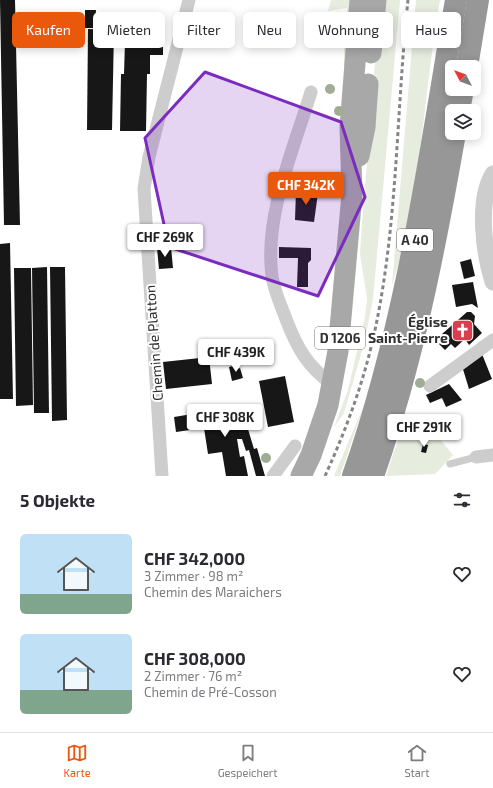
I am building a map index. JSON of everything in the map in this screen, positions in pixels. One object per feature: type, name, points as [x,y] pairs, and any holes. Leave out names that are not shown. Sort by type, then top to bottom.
[{"type":"highway","name":"A 40","points":[[353,476],[377,402],[402,305],[419,222],[456,0]]},
{"type":"highway","points":[[468,60],[478,0]]},
{"type":"highway","name":"A 40","points":[[373,476],[406,367],[420,310],[454,140]]},
{"type":"main road","name":"D 1206","points":[[352,194],[350,127],[360,0]]},
{"type":"main road","name":"D 1206","points":[[301,476],[320,431],[333,385],[342,315],[352,194],[365,127],[376,0]]},
{"type":"street","name":"Chemin de Platton","points":[[162,476],[144,189],[149,157],[189,0]]},
{"type":"street","points":[[311,92],[276,209],[272,238],[272,275],[279,302],[300,352],[317,372],[333,385]]},
{"type":"street","points":[[493,174],[488,183],[484,219],[488,265],[493,282]]},
{"type":"street","points":[[484,219],[493,202]]},
{"type":"street","points":[[430,386],[493,340]]},
{"type":"street","points":[[273,476],[295,446]]},
{"type":"street","points":[[476,457],[493,456]]},
{"type":"lane","points":[[450,464],[476,457]]},
{"type":"highlighted area","points":[[205,72],[341,122],[365,197],[318,296],[169,247],[145,138]]},
{"type":"shaded area","points":[[331,0],[354,0],[352,12],[347,12],[347,8],[328,11]]},
{"type":"shaded area","points":[[380,0],[400,0],[373,299],[364,344],[344,413],[334,427],[348,390],[365,317],[367,299],[360,254],[376,48],[393,48],[393,12],[379,12]]},
{"type":"shaded area","points":[[416,0],[440,0],[438,12],[415,12]]},
{"type":"shaded area","points":[[344,48],[348,48],[344,75]]},
{"type":"shaded area","points":[[412,48],[433,48],[421,144],[410,215],[392,285]]},
{"type":"shaded area","points":[[364,405],[340,476],[334,476]]},
{"type":"shaded area","points":[[424,420],[453,455],[435,474],[386,476],[402,428]]},
{"type":"building","points":[[0,0],[15,0],[15,12],[12,12],[12,48],[16,48],[20,225],[4,225]]},
{"type":"building","points":[[85,10],[96,10],[96,12],[93,12],[93,28],[85,28]]},
{"type":"building","points":[[88,29],[93,29],[93,48],[114,48],[112,130],[87,130]]},
{"type":"building","points":[[125,48],[163,48],[163,55],[150,55],[150,74],[147,74],[146,131],[120,131],[121,74],[124,74]]},
{"type":"building","points":[[296,190],[318,193],[314,222],[295,220]]},
{"type":"building","points":[[10,243],[13,399],[0,399],[0,244]]},
{"type":"building","points":[[171,247],[173,268],[159,269],[157,248]]},
{"type":"building","points":[[279,247],[311,248],[311,260],[308,263],[308,287],[297,287],[298,258],[279,258]]},
{"type":"building","points":[[471,259],[475,276],[464,279],[460,262]]},
{"type":"building","points":[[47,267],[49,413],[34,413],[32,268]]},
{"type":"building","points":[[50,267],[65,267],[67,420],[52,421]]},
{"type":"building","points":[[14,268],[31,268],[33,405],[16,406]]},
{"type":"building","points":[[473,282],[478,308],[472,304],[456,307],[452,285]]},
{"type":"building","name":"Église Saint-Pierre","points":[[467,312],[471,312],[475,316],[474,324],[482,333],[469,345],[465,339],[455,348],[451,344],[445,350],[439,344],[445,338],[442,334]]},
{"type":"building","points":[[482,354],[492,379],[469,389],[462,366]]},
{"type":"building","points":[[209,357],[212,384],[166,389],[163,362]]},
{"type":"building","points":[[236,365],[237,369],[240,368],[243,378],[232,381],[229,367]]},
{"type":"building","points":[[285,376],[294,422],[268,427],[259,381]]},
{"type":"building","points":[[449,384],[462,400],[446,407],[442,398],[430,403],[426,395]]},
{"type":"building","points":[[241,406],[254,449],[257,448],[265,476],[256,476],[249,450],[246,451],[242,439],[237,439],[240,457],[244,456],[248,476],[226,476],[222,452],[208,454],[204,428],[176,432],[174,417]]},
{"type":"building","points":[[423,444],[428,445],[426,453],[421,452]]},
{"type":"railway","points":[[325,476],[346,426],[369,357],[381,297],[392,213],[408,0]]},
{"type":"place","name":"Église Saint-Pierre","points":[[463,330]]}]
